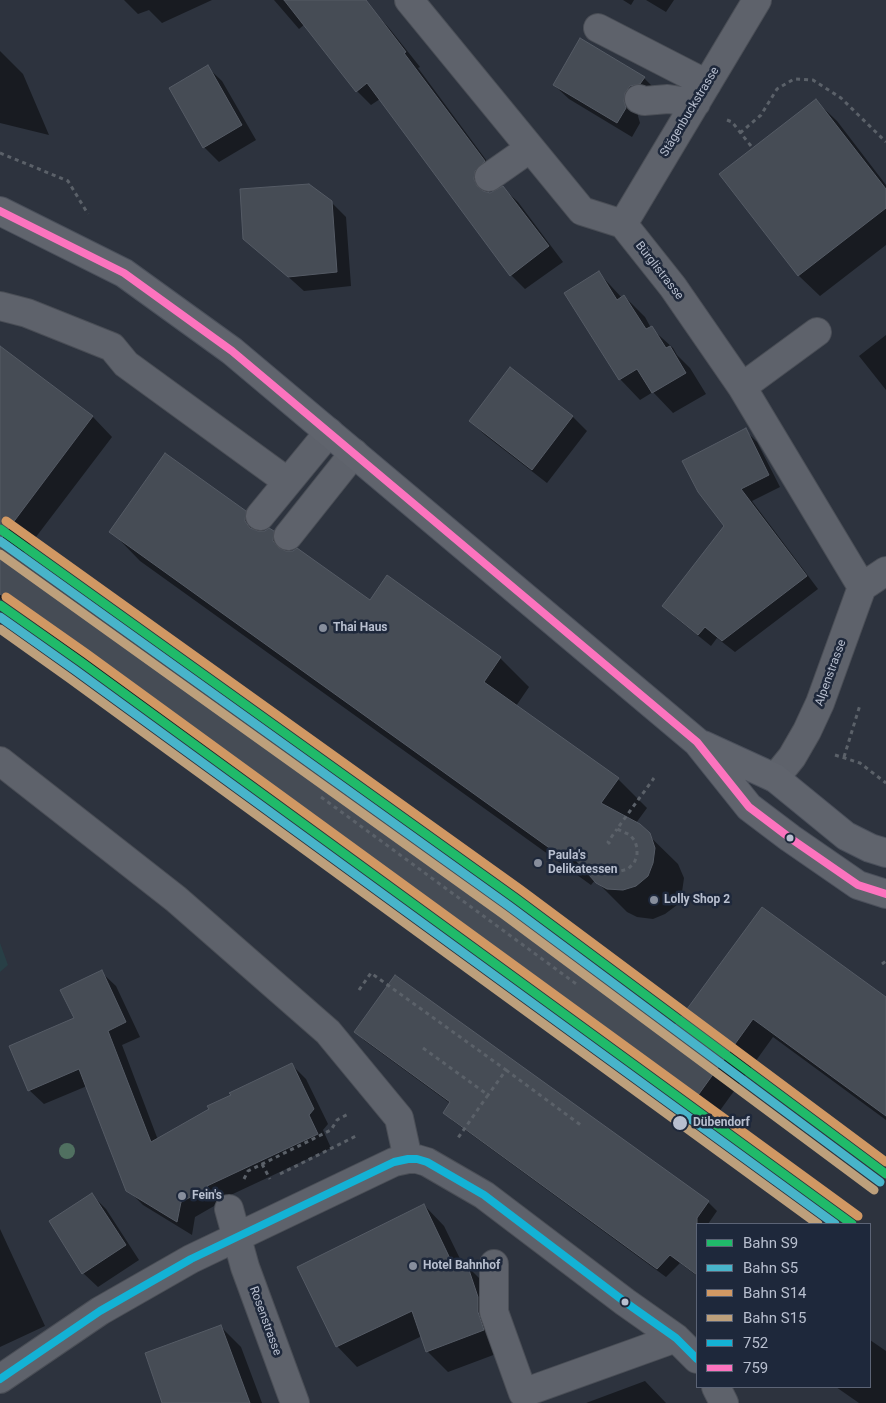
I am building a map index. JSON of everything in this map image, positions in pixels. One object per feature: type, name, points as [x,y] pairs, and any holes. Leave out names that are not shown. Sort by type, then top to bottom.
[{"type":"main road","points":[[0,211],[124,273],[232,350],[697,742],[749,807],[858,885],[886,894]]},
{"type":"main road","points":[[0,234],[50,236]]},
{"type":"main road","points":[[697,742],[775,778],[846,836],[870,848],[886,853]]},
{"type":"street","points":[[409,0],[582,211],[623,224]]},
{"type":"street","name":"Stägenbuckstrasse","points":[[623,224],[753,2]]},
{"type":"street","points":[[598,28],[701,93]]},
{"type":"street","points":[[639,99],[644,101],[668,99],[701,93]]},
{"type":"street","points":[[490,177],[530,149]]},
{"type":"street","name":"Bürglistrasse","points":[[623,224],[673,287],[742,387],[862,587]]},
{"type":"street","points":[[0,306],[27,313],[112,347],[126,364],[288,482]]},
{"type":"street","points":[[742,387],[817,332]]},
{"type":"street","points":[[260,516],[329,432]]},
{"type":"street","points":[[288,536],[354,453]]},
{"type":"street","points":[[862,587],[886,571]]},
{"type":"street","name":"Alpenstrasse","points":[[775,778],[792,757],[820,703],[862,587]]},
{"type":"street","points":[[0,761],[176,899],[328,1032],[399,1118],[408,1159]]},
{"type":"street","points":[[0,1379],[100,1311],[191,1259],[394,1162],[408,1159],[427,1162],[484,1195],[625,1302],[676,1338],[696,1358]]},
{"type":"street","name":"Rosenstrasse","points":[[229,1209],[245,1267],[295,1403]]},
{"type":"street","points":[[494,1264],[494,1312],[524,1398],[676,1338]]},
{"type":"street","points":[[716,1388],[724,1403]]},
{"type":"path","points":[[740,133],[761,115],[777,89],[794,79],[813,80],[841,98],[886,142]]},
{"type":"path","points":[[0,153],[68,181]]},
{"type":"path","points":[[854,724],[844,757],[860,763],[886,783]]},
{"type":"path","points":[[610,844],[608,842],[654,778]]},
{"type":"path","points":[[321,797],[579,986]]},
{"type":"path","points":[[606,869],[613,872],[628,869],[634,863],[637,856],[635,841],[630,835],[617,829]]},
{"type":"path","points":[[882,964],[886,961]]},
{"type":"path","points":[[359,990],[371,973],[582,1126]]},
{"type":"path","points":[[422,1048],[488,1095]]},
{"type":"path","points":[[454,1144],[506,1070]]},
{"type":"path","points":[[270,1179],[262,1164],[321,1136]]},
{"type":"shaded area","points":[[0,943],[8,965],[0,972]]},
{"type":"building","points":[[284,0],[366,0],[485,161],[475,171],[474,179],[477,186],[483,191],[490,193],[503,186],[549,246],[510,276],[367,83],[356,92]]},
{"type":"building","points":[[580,38],[645,77],[640,84],[630,86],[625,93],[624,101],[626,108],[617,123],[553,85]]},
{"type":"building","points":[[208,65],[242,125],[203,148],[169,88]]},
{"type":"building","points":[[816,99],[886,189],[886,208],[798,276],[719,174]]},
{"type":"building","points":[[309,184],[332,201],[337,272],[288,277],[243,239],[240,189]]},
{"type":"building","points":[[599,271],[617,300],[624,295],[646,329],[652,326],[666,348],[670,346],[686,373],[652,393],[637,369],[619,380],[564,293]]},
{"type":"building","points":[[0,346],[93,416],[0,540]]},
{"type":"building","points":[[510,367],[573,416],[532,470],[469,421]]},
{"type":"building","points":[[746,428],[769,475],[741,489],[807,576],[722,641],[705,627],[698,635],[662,606],[724,526],[698,492],[682,461]]},
{"type":"building","points":[[165,453],[246,511],[245,521],[250,528],[265,531],[269,528],[274,531],[273,541],[279,548],[293,551],[297,548],[370,600],[387,575],[501,657],[484,682],[619,778],[601,803],[640,824],[650,833],[655,848],[653,863],[648,876],[636,886],[623,890],[607,889],[596,883],[567,850],[562,857],[109,532]]},
{"type":"building","points":[[0,542],[344,786],[673,1028],[762,907],[886,997],[886,1116],[753,1019],[696,1098],[0,594]]},
{"type":"building","points":[[102,970],[126,1022],[108,1031],[151,1142],[209,1109],[207,1106],[231,1095],[229,1093],[292,1063],[314,1109],[309,1115],[318,1134],[207,1186],[208,1188],[181,1202],[177,1222],[126,1191],[79,1069],[28,1091],[9,1046],[74,1018],[60,990]]},
{"type":"building","points":[[395,975],[709,1201],[697,1218],[696,1223],[696,1274],[670,1255],[657,1269],[443,1113],[450,1102],[354,1032]]},
{"type":"building","points":[[92,1193],[126,1245],[82,1274],[49,1221]]},
{"type":"building","points":[[424,1204],[455,1269],[467,1264],[478,1297],[478,1312],[484,1330],[426,1352],[412,1311],[336,1347],[297,1267]]},
{"type":"building","points":[[221,1325],[250,1403],[162,1403],[145,1353]]},
{"type":"rail line","name":"S14","points":[[6,521],[521,890],[886,1162]]},
{"type":"rail line","name":"S9","points":[[0,529],[515,898],[886,1174]]},
{"type":"rail line","name":"S5","points":[[0,541],[509,906],[880,1182]]},
{"type":"rail line","name":"S15","points":[[0,554],[503,914],[874,1190]]},
{"type":"rail line","name":"S14","points":[[6,597],[858,1216]]},
{"type":"rail line","name":"S9","points":[[0,605],[851,1223]]},
{"type":"rail line","name":"S5","points":[[0,617],[834,1223]]},
{"type":"rail line","name":"S15","points":[[0,629],[817,1223]]},
{"type":"transit line","name":"759","points":[[0,211],[124,273],[232,351],[697,742],[749,807],[858,885],[886,894]]},
{"type":"transit line","name":"752","points":[[0,1379],[100,1311],[191,1259],[394,1162],[408,1159],[427,1162],[484,1195],[625,1302],[676,1338],[696,1358]]},
{"type":"place","name":"Thai Haus","points":[[323,628]]},
{"type":"place","name":"Paula's Delikatessen","points":[[538,863]]},
{"type":"place","name":"Lolly Shop 2","points":[[654,900]]},
{"type":"place","name":"Dübendorf","points":[[680,1123]]},
{"type":"place","name":"Fein's","points":[[182,1196]]},
{"type":"place","name":"Hotel Bahnhof","points":[[413,1266]]}]
